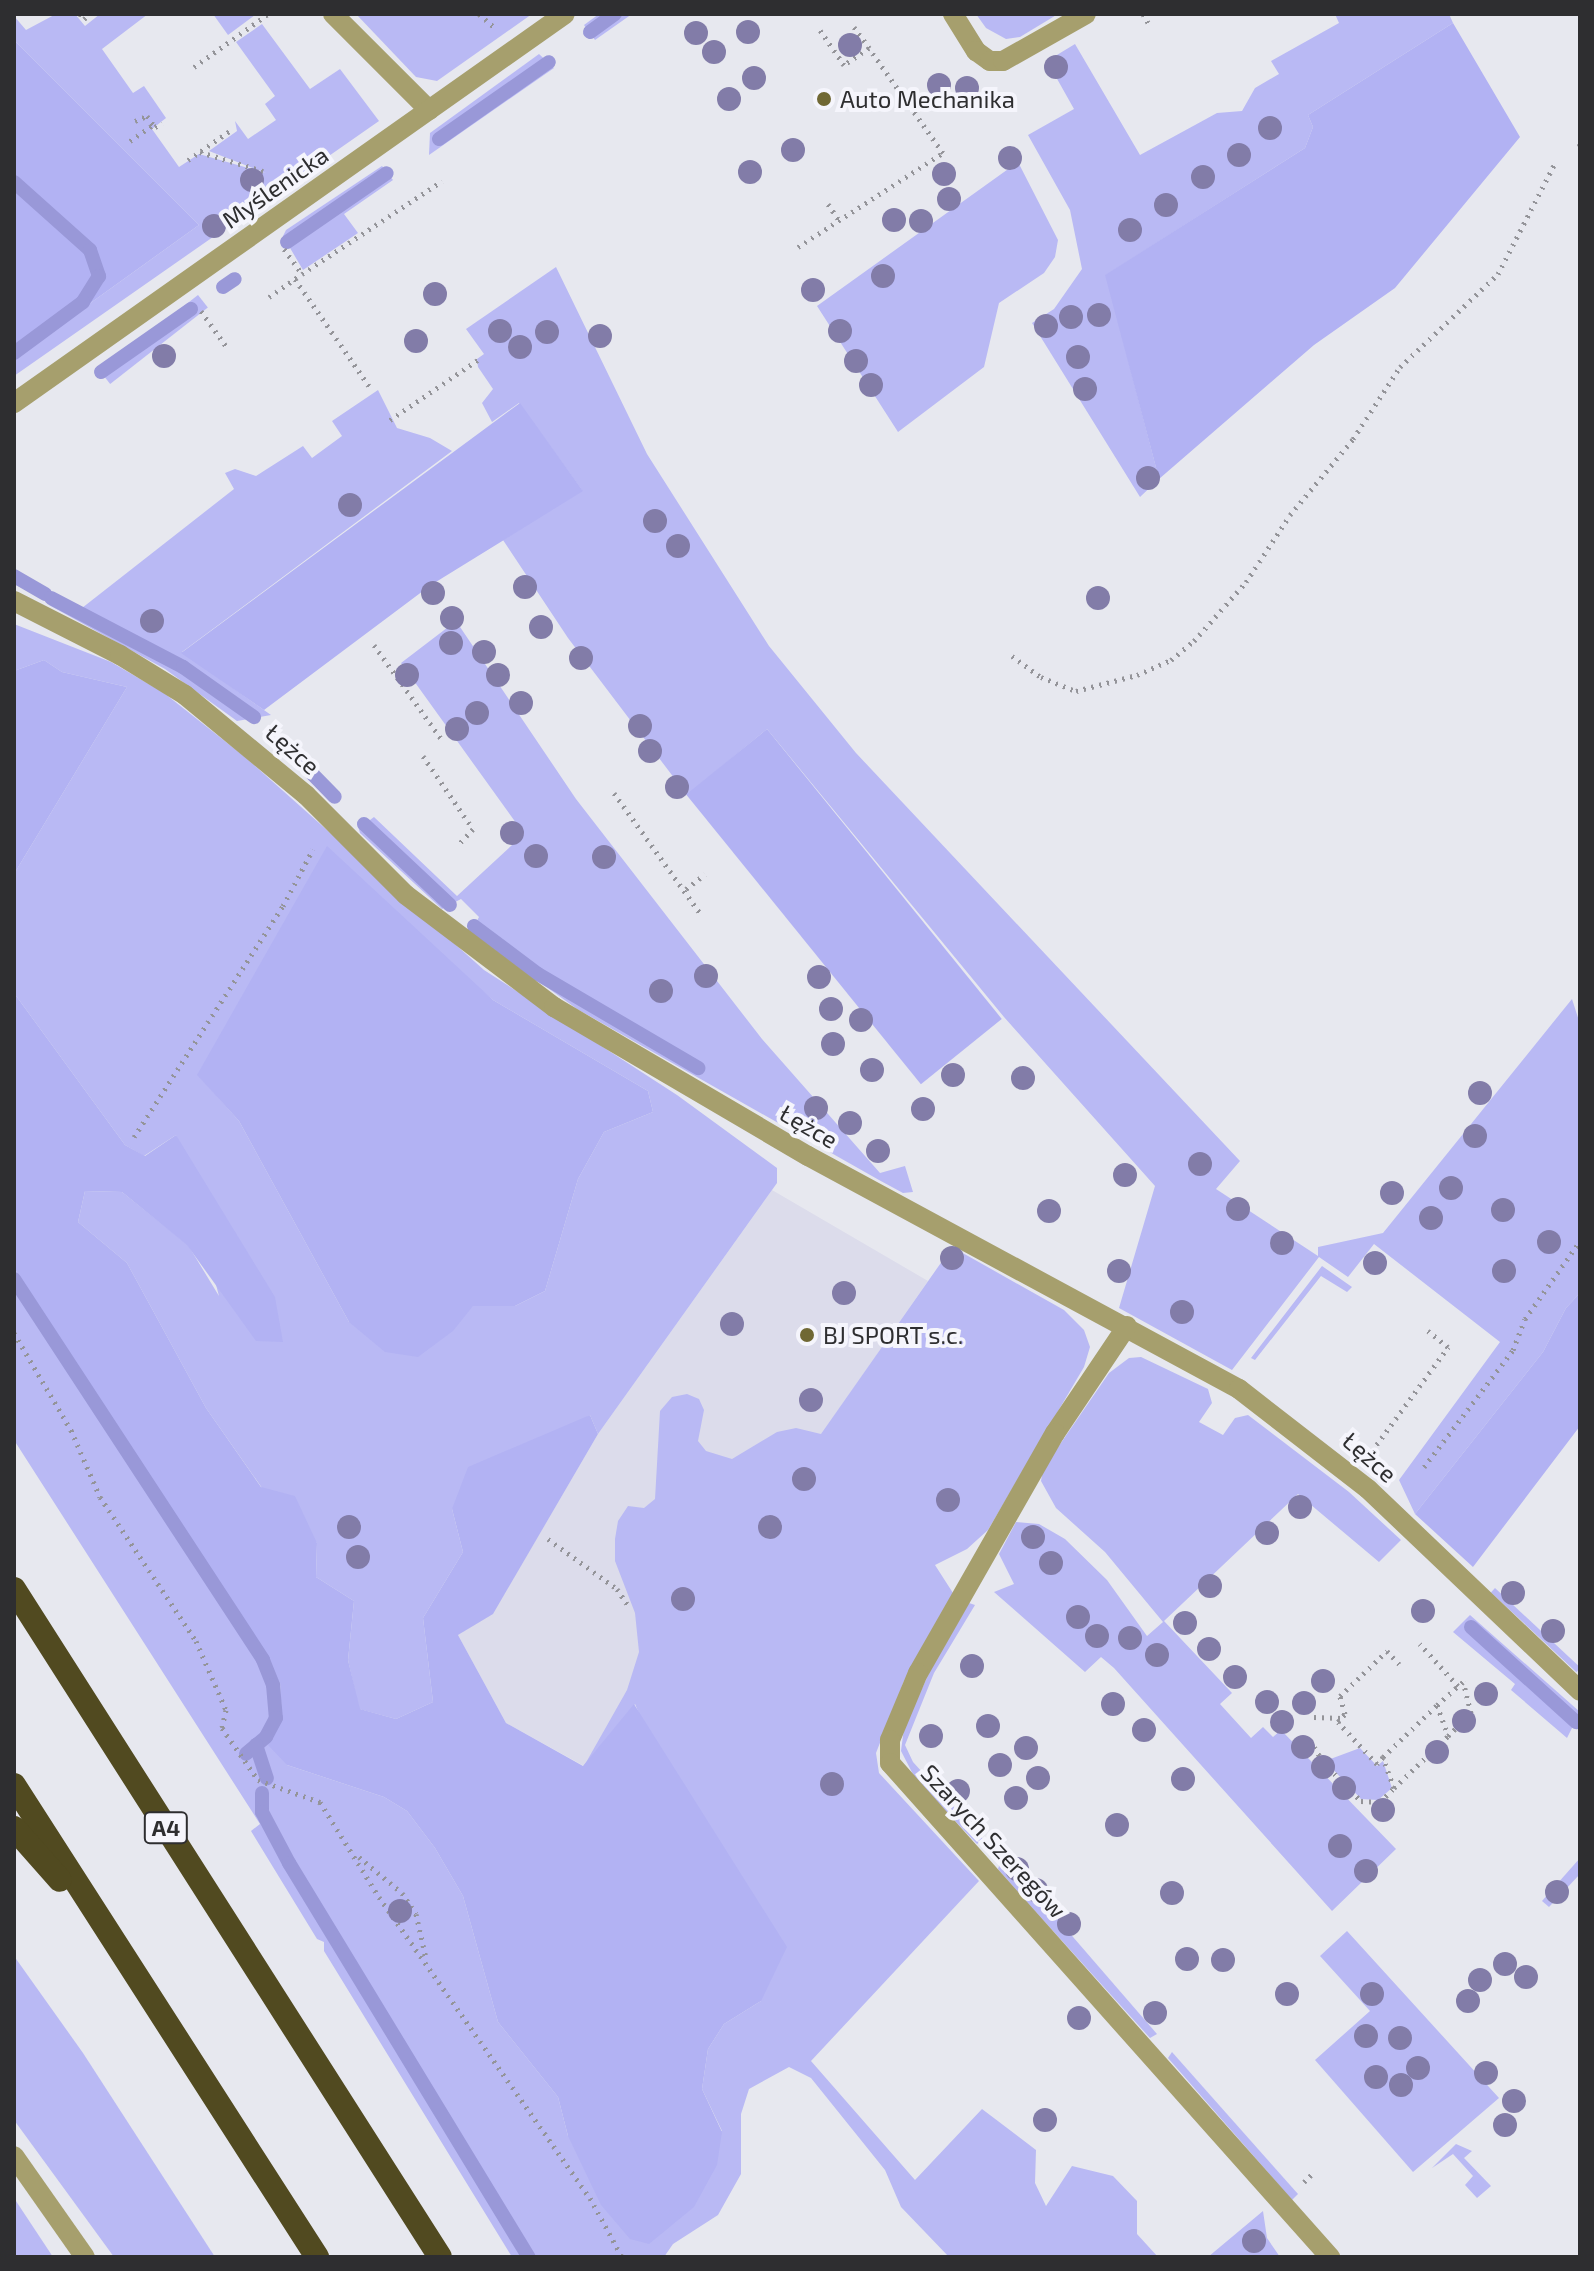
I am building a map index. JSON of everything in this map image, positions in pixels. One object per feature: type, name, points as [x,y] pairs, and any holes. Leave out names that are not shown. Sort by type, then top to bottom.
[{"type":"highway","name":"A4","points":[[14,1589],[440,2257]]},
{"type":"highway","points":[[14,1785],[317,2257]]},
{"type":"highway","points":[[14,1828],[112,1939]]},
{"type":"street","points":[[333,14],[429,110]]},
{"type":"street","name":"Myślenicka","points":[[14,403],[565,14]]},
{"type":"street","points":[[953,14],[976,51],[990,61],[1003,61],[1086,14]]},
{"type":"street","name":"Łężce","points":[[14,601],[120,655],[185,695],[245,741],[406,895],[554,1007],[808,1156],[1239,1389],[1326,1452],[1580,1691]]},
{"type":"street","name":"Szarych Szeregów","points":[[1127,1326],[1055,1433],[918,1673],[890,1740],[890,1763],[1330,2257]]},
{"type":"street","points":[[14,2156],[85,2257]]},
{"type":"path","points":[[80,14],[84,19],[90,14]]},
{"type":"path","points":[[194,67],[268,14]]},
{"type":"path","points":[[479,14],[492,24]]},
{"type":"path","points":[[1143,14],[1150,26]]},
{"type":"path","points":[[818,27],[844,65],[869,48]]},
{"type":"path","points":[[798,247],[943,153],[854,27]]},
{"type":"path","points":[[135,121],[147,116],[153,125]]},
{"type":"path","points":[[130,141],[153,125],[162,123]]},
{"type":"path","points":[[188,160],[232,129]]},
{"type":"path","points":[[200,152],[263,171]]},
{"type":"path","points":[[1012,656],[1041,677],[1076,691],[1137,675],[1171,660],[1194,641],[1246,582],[1290,515],[1353,439],[1400,367],[1498,274],[1555,163]]},
{"type":"path","points":[[269,297],[442,181]]},
{"type":"path","points":[[828,204],[838,219]]},
{"type":"path","points":[[287,253],[302,274]]},
{"type":"path","points":[[295,279],[372,390]]},
{"type":"path","points":[[202,312],[226,346]]},
{"type":"path","points":[[390,420],[479,359]]},
{"type":"path","points":[[374,645],[442,740]]},
{"type":"path","points":[[423,756],[473,829],[458,845]]},
{"type":"path","points":[[614,793],[686,889],[702,916]]},
{"type":"path","points":[[134,1137],[283,906],[318,841],[336,825]]},
{"type":"path","points":[[686,889],[705,874]]},
{"type":"path","points":[[1424,1467],[1513,1350],[1525,1319],[1580,1241]]},
{"type":"path","points":[[1367,1457],[1448,1347],[1428,1331]]},
{"type":"path","points":[[14,1333],[71,1430],[100,1497],[196,1641],[226,1710],[222,1728],[258,1780],[320,1802],[355,1853],[379,1897],[426,1959],[590,2198],[622,2257]]},
{"type":"path","points":[[548,1539],[617,1589],[629,1607]]},
{"type":"path","points":[[1420,1644],[1458,1686]]},
{"type":"path","points":[[1343,1718],[1343,1691],[1387,1651],[1399,1664]]},
{"type":"path","points":[[1310,1740],[1323,1762],[1361,1801],[1380,1802],[1471,1713],[1463,1682],[1377,1764],[1338,1722],[1343,1718]]},
{"type":"path","points":[[1437,1705],[1448,1736]]},
{"type":"path","points":[[1314,1717],[1343,1718]]},
{"type":"path","points":[[1383,1757],[1394,1788]]},
{"type":"path","points":[[355,1853],[409,1903],[426,1959]]},
{"type":"shaded area","points":[[56,14],[75,14],[85,26],[100,14],[148,14],[102,49],[133,93],[144,86],[166,118],[152,129],[179,167],[199,154],[266,173],[209,151],[237,131],[235,121],[248,139],[276,120],[265,104],[275,96],[236,42],[262,24],[310,89],[340,69],[379,121],[14,376],[14,358],[199,225],[14,40],[14,16],[26,30]]},
{"type":"shaded area","points":[[213,14],[254,14],[255,15],[228,35]]},
{"type":"shaded area","points":[[356,14],[532,14],[437,81],[416,77]]},
{"type":"shaded area","points":[[599,14],[632,14],[595,40],[584,25]]},
{"type":"shaded area","points":[[976,14],[1058,14],[1020,37],[1006,39],[986,28]]},
{"type":"shaded area","points":[[1335,14],[1449,14],[1453,23],[1308,115],[1313,127],[1305,148],[1106,275],[1159,479],[1140,497],[1032,323],[1054,309],[1082,269],[1070,210],[1028,135],[1074,109],[1047,61],[1075,44],[1140,155],[1217,113],[1242,111],[1255,88],[1279,74],[1271,61],[1339,23]]},
{"type":"shaded area","points":[[1453,23],[1520,137],[1395,288],[1314,345],[1159,479],[1105,275],[1305,148],[1313,127],[1308,115]]},
{"type":"shaded area","points":[[14,40],[199,225],[14,358]]},
{"type":"shaded area","points":[[539,54],[554,68],[429,155],[430,133]]},
{"type":"shaded area","points":[[1018,162],[1058,240],[1055,257],[1044,273],[999,303],[984,367],[898,432],[817,306]]},
{"type":"shaded area","points":[[382,166],[393,180],[344,214],[358,233],[303,270],[283,236],[286,230]]},
{"type":"shaded area","points":[[556,267],[647,454],[769,646],[856,753],[1240,1161],[1216,1189],[1318,1256],[1318,1247],[1383,1233],[1572,999],[1580,1024],[1580,1293],[1566,1308],[1543,1352],[1415,1514],[1399,1480],[1500,1342],[1374,1244],[1348,1277],[1319,1257],[1232,1370],[1119,1308],[1155,1186],[1004,1017],[767,729],[687,795],[568,638],[503,540],[582,490],[519,403],[492,422],[482,403],[493,389],[478,367],[477,359],[484,354],[466,329]]},
{"type":"shaded area","points":[[198,295],[208,308],[110,384],[100,371]]},
{"type":"shaded area","points":[[378,390],[397,428],[430,438],[452,451],[182,652],[271,715],[237,721],[165,669],[49,605],[54,593],[82,608],[234,489],[225,473],[235,469],[256,476],[303,446],[312,458],[342,436],[332,421]]},
{"type":"shaded area","points":[[520,403],[583,491],[431,585],[264,710],[181,653]]},
{"type":"shaded area","points":[[14,569],[47,589],[43,597],[14,584]]},
{"type":"shaded area","points":[[456,621],[576,799],[762,1039],[880,1173],[905,1166],[913,1192],[903,1193],[879,1180],[577,1009],[471,932],[479,917],[461,899],[442,909],[360,833],[357,823],[362,826],[374,817],[457,896],[524,834],[401,663]]},
{"type":"shaded area","points":[[14,624],[111,662],[164,693],[245,757],[484,970],[677,1095],[777,1168],[777,1183],[598,1434],[590,1415],[452,1509],[463,1552],[423,1618],[433,1702],[396,1719],[359,1709],[348,1660],[354,1601],[316,1577],[317,1543],[262,1488],[206,1408],[127,1263],[78,1222],[85,1191],[122,1192],[188,1245],[219,1296],[176,1135],[144,1156],[125,1145],[14,993],[14,874],[127,687],[62,672],[44,660],[14,671]],"holes":[[[432,949],[493,1000],[648,1091],[653,1112],[604,1132],[578,1179],[545,1291],[515,1306],[473,1306],[349,1322],[239,1121],[198,1075]]]},
{"type":"shaded area","points":[[44,660],[62,672],[127,687],[14,874],[14,671]]},
{"type":"shaded area","points":[[767,729],[1002,1019],[921,1084],[686,794]]},
{"type":"shaded area","points":[[327,846],[493,1000],[648,1091],[653,1112],[604,1132],[578,1179],[545,1291],[515,1306],[473,1306],[453,1331],[418,1357],[385,1352],[349,1322],[239,1121],[197,1075]]},
{"type":"shaded area","points":[[14,993],[125,1145],[145,1156],[176,1135],[275,1297],[283,1342],[256,1341],[187,1245],[122,1192],[85,1191],[78,1222],[127,1263],[206,1408],[261,1487],[295,1496],[317,1543],[316,1577],[354,1601],[348,1660],[360,1709],[396,1719],[433,1702],[423,1618],[463,1552],[452,1509],[468,1467],[590,1415],[598,1434],[493,1614],[458,1635],[506,1723],[583,1766],[634,1704],[787,1947],[761,2001],[724,2024],[708,2049],[702,2089],[722,2132],[717,2165],[694,2207],[649,2244],[630,2239],[601,2205],[568,2136],[558,2097],[498,2022],[463,1896],[435,1848],[407,1811],[384,1797],[287,1765],[268,1745],[282,1717],[280,1683],[14,1268]]},
{"type":"shaded area","points":[[772,1190],[928,1281],[634,1704],[584,1766],[506,1723],[458,1635],[493,1613],[598,1434]]},
{"type":"shaded area","points":[[952,1247],[1064,1310],[1084,1330],[1090,1347],[1084,1367],[988,1530],[967,1549],[935,1565],[953,1593],[904,1681],[876,1753],[879,1773],[979,1881],[811,2061],[915,2180],[982,2109],[1036,2150],[1035,2183],[1046,2206],[1072,2166],[1113,2176],[1137,2201],[1137,2234],[1158,2257],[949,2257],[901,2207],[885,2170],[811,2078],[789,2067],[749,2089],[741,2114],[741,2174],[718,2215],[673,2244],[664,2257],[512,2257],[324,1951],[324,1942],[317,1939],[251,1831],[260,1824],[14,1440],[14,1268],[280,1683],[287,1765],[384,1797],[407,1811],[435,1848],[463,1896],[498,2022],[558,2097],[568,2136],[722,2131],[702,2089],[708,2049],[724,2024],[761,2001],[635,1704],[584,1766],[627,1690],[639,1652],[635,1613],[615,1561],[615,1539],[618,1521],[628,1506],[644,1508],[655,1499],[660,1411],[672,1397],[687,1394],[699,1399],[704,1410],[698,1441],[706,1451],[732,1459],[777,1432],[796,1428],[821,1434]]},
{"type":"shaded area","points":[[1322,1266],[1352,1287],[1347,1292],[1321,1276],[1255,1360],[1251,1358]]},
{"type":"shaded area","points":[[1580,1293],[1580,1426],[1473,1567],[1415,1514],[1543,1352],[1566,1308]]},
{"type":"shaded area","points":[[1141,1357],[1208,1389],[1212,1403],[1199,1422],[1223,1435],[1235,1418],[1248,1415],[1349,1492],[1401,1540],[1379,1562],[1298,1494],[1164,1621],[1232,1693],[1220,1704],[1251,1738],[1263,1727],[1273,1737],[1281,1730],[1396,1849],[1332,1911],[1114,1668],[1101,1657],[1085,1672],[994,1592],[1014,1584],[999,1554],[1016,1522],[1039,1524],[1065,1539],[1107,1580],[1147,1636],[1163,1622],[1105,1552],[1056,1508],[1041,1481],[1043,1469],[1109,1373],[1129,1358]]},
{"type":"shaded area","points":[[1495,1588],[1580,1667],[1576,1672],[1491,1592]]},
{"type":"shaded area","points":[[969,1603],[975,1605],[934,1673],[905,1745],[913,1762],[983,1839],[977,1844],[916,1780],[901,1751],[904,1728],[930,1671]]},
{"type":"shaded area","points":[[1470,1615],[1580,1712],[1567,1738],[1511,1690],[1515,1684],[1453,1632]]},
{"type":"shaded area","points":[[1360,1748],[1377,1766],[1383,1761],[1392,1788],[1378,1800],[1361,1799],[1325,1761]]},
{"type":"shaded area","points":[[1580,1858],[1580,1874],[1549,1907],[1542,1901]]},
{"type":"shaded area","points":[[1001,1860],[1054,1915],[1157,2034],[1150,2038],[1025,1900],[998,1869]]},
{"type":"shaded area","points":[[1347,1931],[1499,2098],[1413,2172],[1315,2060],[1370,2011],[1320,1956]]},
{"type":"shaded area","points":[[14,1956],[83,2053],[215,2257],[114,2257],[14,2120]]},
{"type":"shaded area","points":[[1172,2052],[1298,2194],[1292,2200],[1168,2058]]},
{"type":"shaded area","points":[[1456,2144],[1472,2151],[1464,2158],[1491,2186],[1477,2198],[1465,2185],[1473,2176],[1453,2154],[1432,2168]]},
{"type":"shaded area","points":[[14,2198],[53,2257],[14,2257]]},
{"type":"shaded area","points":[[1263,2211],[1267,2238],[1280,2257],[1208,2257]]},
{"type":"waterway","points":[[590,32],[615,14]]},
{"type":"waterway","points":[[439,139],[549,62]]},
{"type":"waterway","points":[[287,242],[387,173]]},
{"type":"waterway","points":[[14,182],[90,250],[99,276],[83,302],[14,353]]},
{"type":"waterway","points":[[223,287],[235,279]]},
{"type":"waterway","points":[[101,372],[191,309]]},
{"type":"waterway","points":[[14,576],[45,594]]},
{"type":"waterway","points":[[51,598],[183,667],[254,717]]},
{"type":"waterway","points":[[285,746],[335,797]]},
{"type":"waterway","points":[[364,824],[450,905]]},
{"type":"waterway","points":[[474,926],[538,974],[698,1068]]},
{"type":"waterway","points":[[14,1279],[263,1660],[273,1685],[276,1718],[266,1737],[246,1754]]},
{"type":"waterway","points":[[1471,1627],[1576,1722]]},
{"type":"waterway","points":[[256,1745],[267,1778]]},
{"type":"waterway","points":[[262,1793],[262,1812],[289,1863],[529,2257]]},
{"type":"place","name":"Auto Mechanika","points":[[824,99]]},
{"type":"place","name":"BJ SPORT s.c.","points":[[807,1335]]}]
